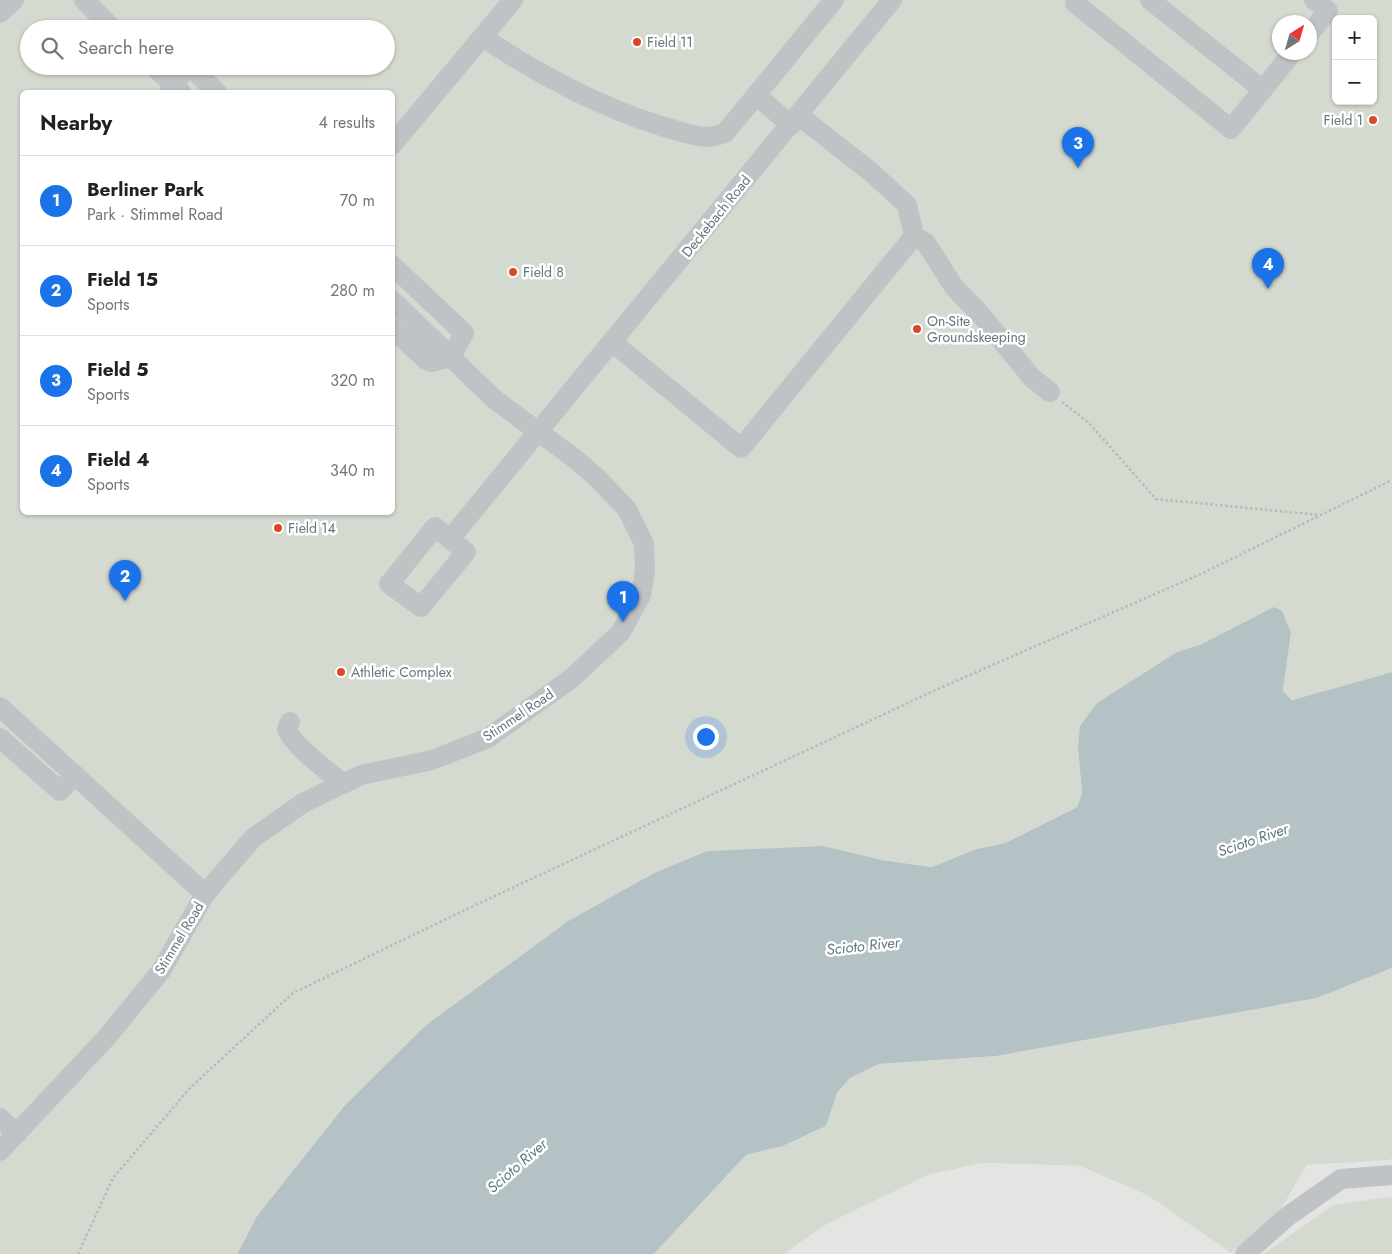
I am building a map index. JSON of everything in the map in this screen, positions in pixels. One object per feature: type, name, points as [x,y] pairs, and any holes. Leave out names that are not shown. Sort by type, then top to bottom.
[{"type":"street","points":[[0,13],[14,0]]},
{"type":"street","points":[[84,0],[104,20]]},
{"type":"street","points":[[395,141],[513,0]]},
{"type":"street","points":[[483,37],[505,52],[562,84],[640,119],[686,134],[708,137],[725,133],[834,0]]},
{"type":"street","points":[[1078,0],[1075,3],[1231,129],[1287,60]]},
{"type":"street","points":[[1150,0],[1263,90]]},
{"type":"street","name":"Deckebach Road","points":[[450,539],[794,120],[886,2]]},
{"type":"street","points":[[1317,20],[1326,4]]},
{"type":"street","points":[[161,75],[175,90],[185,75]]},
{"type":"street","points":[[199,75],[215,90]]},
{"type":"street","points":[[756,95],[871,172],[907,205],[914,236],[926,243],[954,287],[982,316],[1032,378],[1050,392]]},
{"type":"street","points":[[612,342],[741,448],[914,236]]},
{"type":"street","points":[[395,268],[462,330],[464,335],[451,357],[431,362],[426,360],[395,331]]},
{"type":"street","name":"Stimmel Road","points":[[0,1151],[107,1038],[161,971],[205,894],[253,838],[303,804],[361,775],[432,760],[488,738],[572,678],[621,632],[641,595],[646,570],[644,544],[627,509],[596,477],[574,458],[494,399],[395,303]]},
{"type":"street","points":[[0,707],[205,894]]},
{"type":"street","points":[[290,722],[287,729],[288,734],[301,748],[344,784]]},
{"type":"street","points":[[0,738],[60,791],[75,775]]},
{"type":"street","points":[[0,1118],[17,1134]]},
{"type":"street","points":[[1245,1254],[1288,1216],[1341,1179],[1392,1175]]},
{"type":"path","points":[[1050,392],[1089,423],[1156,500],[1321,515]]},
{"type":"path","points":[[78,1254],[113,1178],[189,1088],[293,993],[940,688],[1203,573],[1392,480]]},
{"type":"shaded area","points":[[0,0],[1392,0],[1392,672],[1292,700],[1283,691],[1291,633],[1202,644],[1177,652],[1078,748],[1082,794],[1077,807],[1005,843],[976,849],[932,867],[882,860],[763,849],[707,851],[654,873],[568,921],[426,1025],[345,1105],[257,1216],[237,1254],[0,1254]]},
{"type":"shaded area","points":[[1392,968],[1392,1158],[1390,1160],[1307,1165],[1280,1211],[1231,1253],[1147,1195],[1079,1166],[982,1163],[928,1175],[827,1224],[784,1254],[654,1254],[746,1155],[783,1146],[826,1126],[837,1093],[850,1078],[879,1064],[997,1056],[1317,998]]},
{"type":"shaded area","points":[[1392,1158],[1392,1198],[1333,1205],[1263,1254],[784,1254],[827,1224],[928,1175],[982,1163],[1078,1166],[1147,1195],[1231,1253],[1280,1211],[1307,1165],[1390,1160]]},
{"type":"shaded area","points":[[1392,1198],[1392,1254],[1263,1254],[1333,1205]]},
{"type":"water","name":"Scioto River","points":[[1274,607],[1282,611],[1291,633],[1283,691],[1292,700],[1392,672],[1392,968],[1317,998],[997,1056],[879,1064],[850,1078],[837,1093],[826,1126],[783,1146],[746,1155],[654,1254],[237,1254],[257,1216],[345,1105],[426,1025],[568,921],[654,873],[707,851],[823,846],[882,860],[932,867],[976,849],[1005,843],[1077,807],[1082,794],[1078,748],[1080,726],[1097,703],[1177,652],[1202,644]]},
{"type":"place","name":"Field 11","points":[[637,42]]},
{"type":"place","name":"Field 1","points":[[1373,120]]},
{"type":"place","name":"Field 5","points":[[1078,168]]},
{"type":"place","name":"Field 8","points":[[513,272]]},
{"type":"place","name":"Field 4","points":[[1268,289]]},
{"type":"place","name":"On-Site Groundskeeping","points":[[917,329]]},
{"type":"place","name":"Field 14","points":[[278,528]]},
{"type":"place","name":"Field 15","points":[[125,601]]},
{"type":"place","name":"Berliner Park","points":[[623,622]]},
{"type":"place","name":"Athletic Complex","points":[[341,672]]}]
